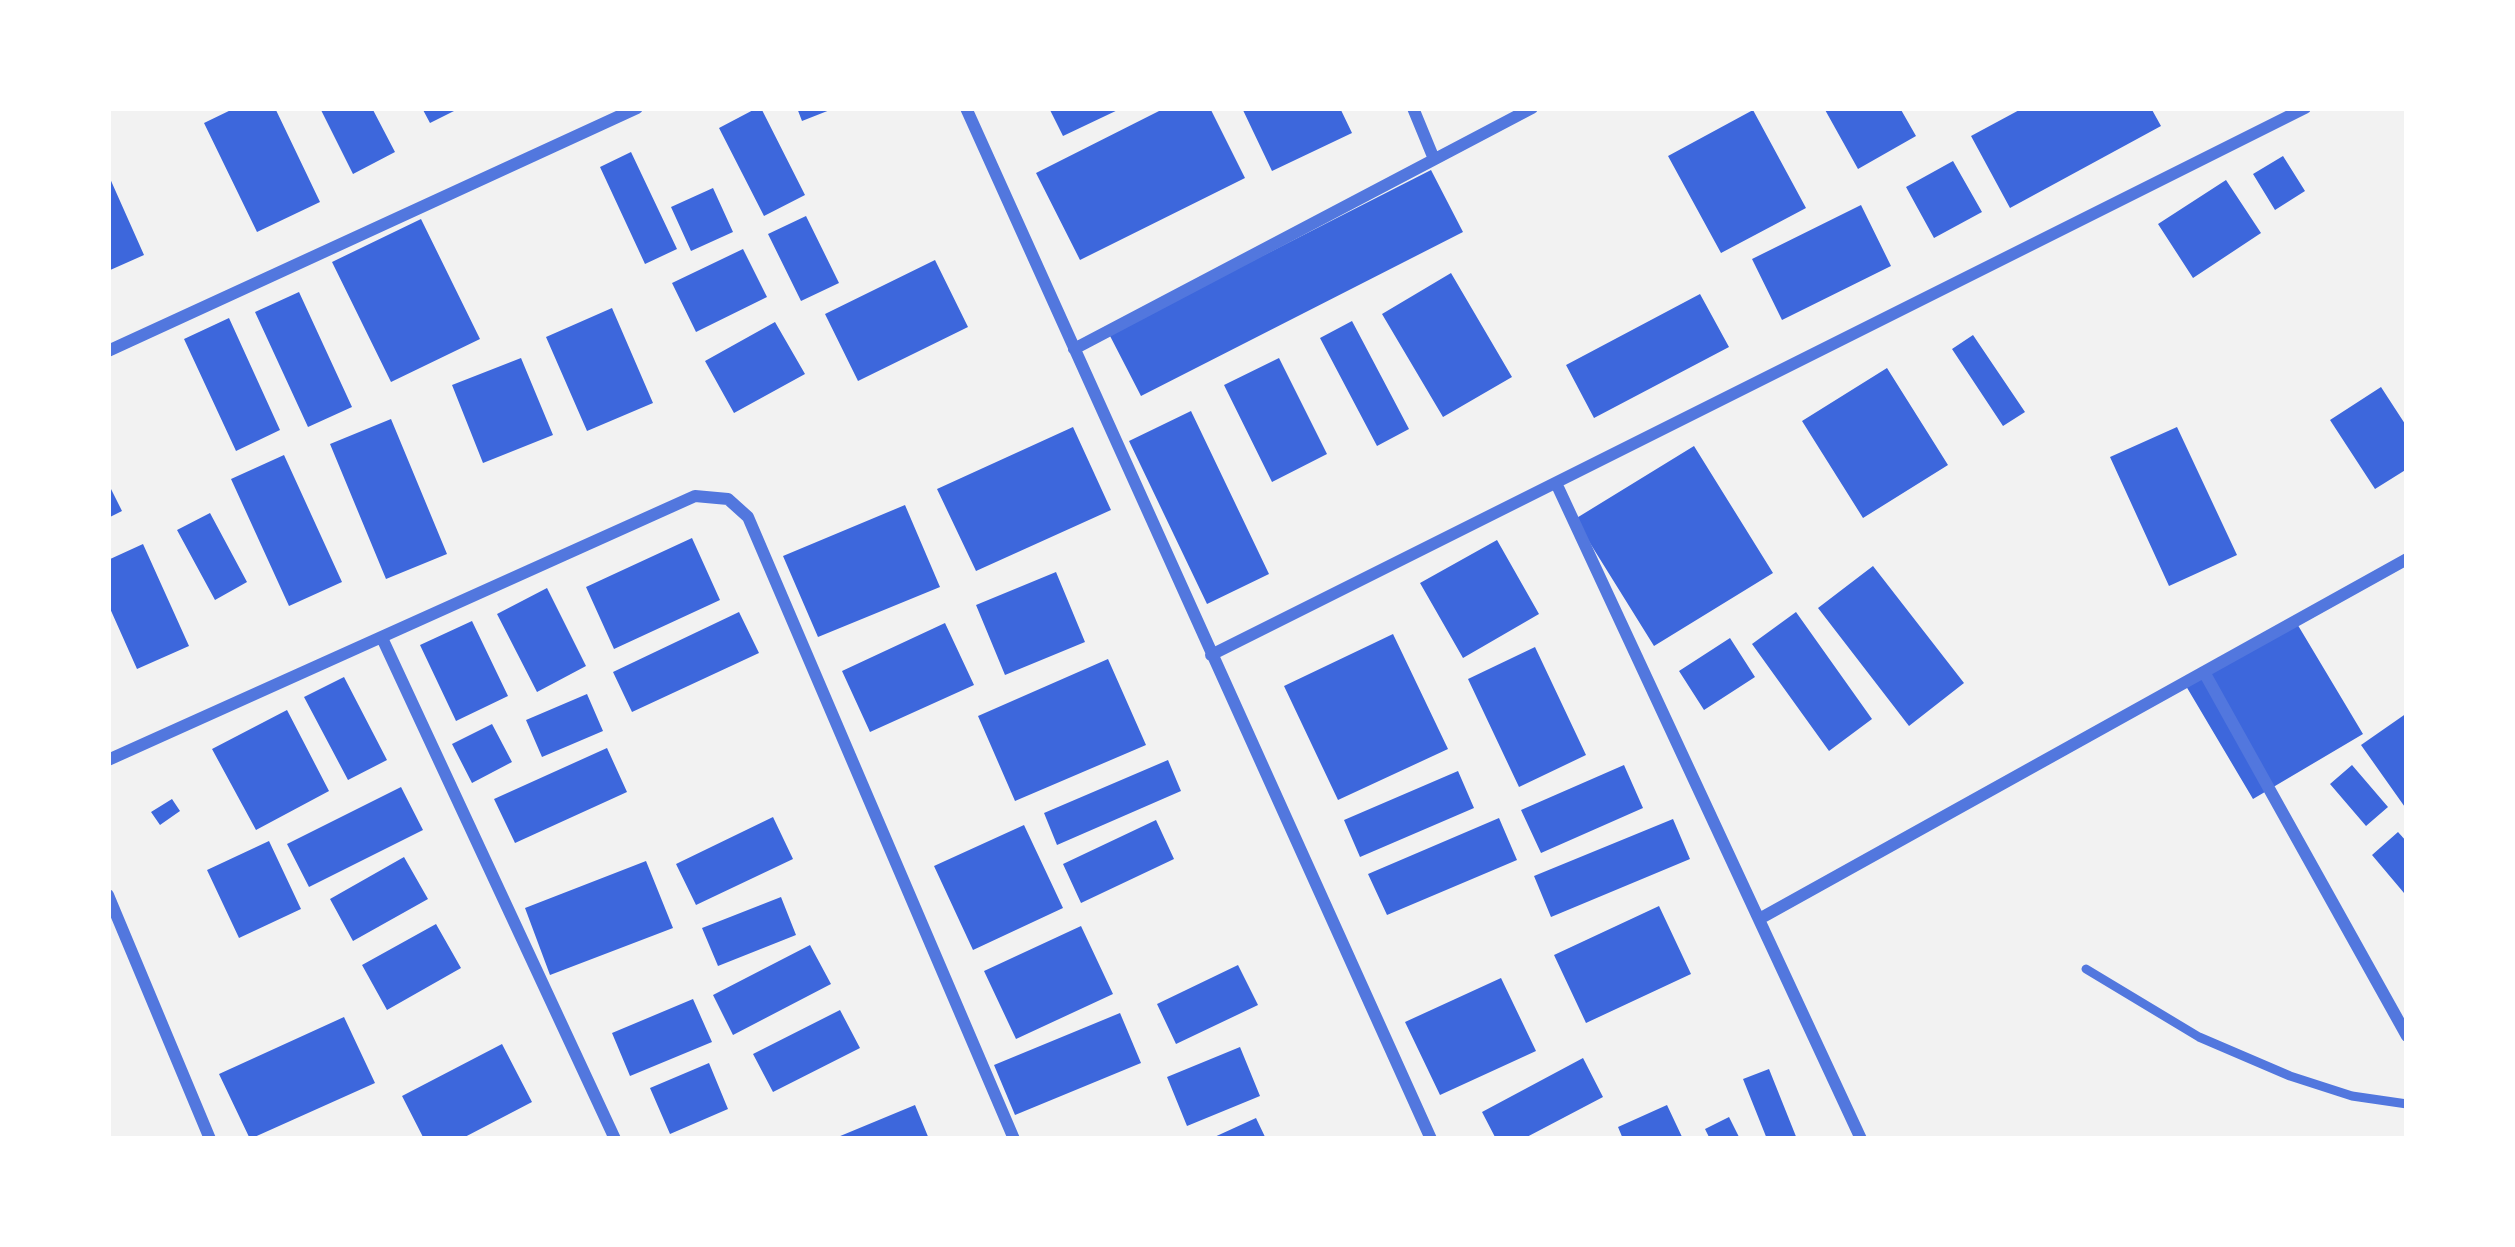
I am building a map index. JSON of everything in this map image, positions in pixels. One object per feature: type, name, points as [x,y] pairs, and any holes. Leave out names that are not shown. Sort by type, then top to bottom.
[{"type":"street","points":[[108,351],[638,108]]},
{"type":"street","points":[[966,108],[1431,1139]]},
{"type":"street","points":[[1413,108],[1434,159]]},
{"type":"street","points":[[1074,349],[1532,108]]},
{"type":"street","points":[[1210,655],[2306,108]]},
{"type":"street","points":[[1556,483],[1861,1139]]},
{"type":"street","points":[[108,760],[695,496],[728,499],[748,517],[1014,1139]]},
{"type":"street","points":[[1761,918],[2407,559]]},
{"type":"street","points":[[382,638],[615,1139]]},
{"type":"street","points":[[2204,672],[2407,1036]]},
{"type":"street","points":[[108,895],[210,1139]]},
{"type":"lane","points":[[2086,969],[2199,1037],[2290,1076],[2352,1096],[2407,1104]]},
{"type":"building","points":[[235,108],[275,108],[320,202],[257,232],[204,123]]},
{"type":"building","points":[[320,108],[372,108],[395,152],[353,174]]},
{"type":"building","points":[[422,108],[460,108],[430,123]]},
{"type":"building","points":[[757,108],[805,195],[764,216],[719,128]]},
{"type":"building","points":[[797,108],[835,108],[802,121]]},
{"type":"building","points":[[1049,108],[1122,108],[1063,136]]},
{"type":"building","points":[[1165,108],[1210,108],[1245,178],[1080,260],[1036,173]]},
{"type":"building","points":[[1242,108],[1340,108],[1352,133],[1272,171]]},
{"type":"building","points":[[1824,108],[1900,108],[1916,136],[1858,169]]},
{"type":"building","points":[[2023,108],[2151,108],[2161,126],[2010,208],[1971,136]]},
{"type":"building","points":[[1753,110],[1806,208],[1721,253],[1668,156]]},
{"type":"building","points":[[631,152],[677,249],[645,264],[600,167]]},
{"type":"building","points":[[2283,156],[2305,191],[2275,210],[2253,174]]},
{"type":"building","points":[[1953,161],[1982,212],[1934,238],[1906,187]]},
{"type":"building","points":[[1431,170],[1463,232],[1141,396],[1109,334]]},
{"type":"building","points":[[108,174],[144,255],[108,271]]},
{"type":"building","points":[[2226,180],[2261,233],[2193,278],[2158,224]]},
{"type":"building","points":[[713,188],[733,232],[691,251],[671,207]]},
{"type":"building","points":[[1861,205],[1891,266],[1782,320],[1752,259]]},
{"type":"building","points":[[806,216],[839,283],[801,301],[768,234]]},
{"type":"building","points":[[421,219],[480,339],[391,382],[332,262]]},
{"type":"building","points":[[743,249],[767,297],[696,332],[672,283]]},
{"type":"building","points":[[935,260],[968,327],[858,381],[825,314]]},
{"type":"building","points":[[1451,273],[1512,377],[1443,417],[1382,314]]},
{"type":"building","points":[[299,292],[352,407],[308,427],[255,312]]},
{"type":"building","points":[[1700,294],[1729,347],[1594,418],[1566,365]]},
{"type":"building","points":[[612,308],[653,403],[587,431],[546,337]]},
{"type":"building","points":[[229,318],[280,430],[236,451],[184,339]]},
{"type":"building","points":[[1352,321],[1409,429],[1377,446],[1320,338]]},
{"type":"building","points":[[775,322],[805,374],[734,413],[705,361]]},
{"type":"building","points":[[1973,335],[2025,412],[2003,426],[1952,349]]},
{"type":"building","points":[[521,358],[553,435],[483,463],[452,385]]},
{"type":"building","points":[[1279,358],[1327,454],[1272,482],[1224,385]]},
{"type":"building","points":[[1887,368],[1948,465],[1863,518],[1802,421]]},
{"type":"building","points":[[2381,387],[2407,427],[2407,469],[2375,489],[2330,420]]},
{"type":"building","points":[[1191,411],[1269,574],[1207,604],[1129,441]]},
{"type":"building","points":[[391,419],[447,554],[386,579],[330,444]]},
{"type":"building","points":[[1073,427],[1111,510],[976,571],[937,489]]},
{"type":"building","points":[[2177,427],[2237,555],[2169,586],[2110,457]]},
{"type":"building","points":[[1694,446],[1773,573],[1654,646],[1575,519]]},
{"type":"building","points":[[284,455],[342,582],[289,606],[231,479]]},
{"type":"building","points":[[108,483],[122,511],[108,518]]},
{"type":"building","points":[[905,505],[940,587],[818,637],[783,556]]},
{"type":"building","points":[[210,513],[247,582],[215,600],[177,530]]},
{"type":"building","points":[[692,538],[720,600],[614,649],[586,587]]},
{"type":"building","points":[[1497,540],[1539,614],[1463,658],[1420,583]]},
{"type":"building","points":[[143,544],[189,646],[137,669],[108,604],[108,560]]},
{"type":"building","points":[[1873,566],[1964,683],[1909,726],[1818,608]]},
{"type":"building","points":[[1056,572],[1085,642],[1005,675],[976,605]]},
{"type":"building","points":[[547,588],[586,666],[537,692],[497,614]]},
{"type":"building","points":[[739,612],[759,653],[632,712],[613,672]]},
{"type":"building","points":[[1796,612],[1872,719],[1829,751],[1752,644]]},
{"type":"building","points":[[472,621],[508,696],[456,721],[420,645]]},
{"type":"building","points":[[2296,622],[2363,734],[2253,799],[2186,686]]},
{"type":"building","points":[[945,623],[974,685],[870,732],[842,671]]},
{"type":"building","points":[[1393,634],[1448,749],[1338,800],[1284,686]]},
{"type":"building","points":[[1730,638],[1755,677],[1704,710],[1679,671]]},
{"type":"building","points":[[1535,647],[1586,755],[1519,787],[1468,679]]},
{"type":"building","points":[[1108,659],[1146,745],[1015,801],[978,716]]},
{"type":"building","points":[[344,677],[387,760],[348,780],[304,697]]},
{"type":"building","points":[[587,694],[603,731],[542,757],[526,720]]},
{"type":"building","points":[[287,710],[329,791],[256,830],[212,749]]},
{"type":"building","points":[[2407,713],[2407,810],[2361,745]]},
{"type":"building","points":[[492,724],[512,762],[472,783],[452,744]]},
{"type":"building","points":[[607,748],[627,792],[515,843],[494,799]]},
{"type":"building","points":[[1168,760],[1181,791],[1057,845],[1044,813]]},
{"type":"building","points":[[1624,765],[1643,808],[1541,853],[1521,810]]},
{"type":"building","points":[[2352,765],[2388,807],[2366,826],[2330,784]]},
{"type":"building","points":[[1458,771],[1474,808],[1360,857],[1344,820]]},
{"type":"building","points":[[401,787],[423,830],[309,887],[287,844]]},
{"type":"building","points":[[172,799],[180,811],[160,825],[151,812]]},
{"type":"building","points":[[773,817],[793,859],[696,905],[676,864]]},
{"type":"building","points":[[1499,818],[1517,860],[1387,915],[1368,874]]},
{"type":"building","points":[[1673,819],[1690,859],[1551,917],[1534,876]]},
{"type":"building","points":[[1156,820],[1174,859],[1081,903],[1063,864]]},
{"type":"building","points":[[1024,825],[1063,908],[973,950],[934,866]]},
{"type":"building","points":[[2398,832],[2407,842],[2404,893],[2372,855]]},
{"type":"building","points":[[269,841],[301,909],[239,938],[207,870]]},
{"type":"building","points":[[404,857],[428,899],[353,941],[330,899]]},
{"type":"building","points":[[646,861],[673,928],[550,975],[525,908]]},
{"type":"building","points":[[781,897],[796,935],[718,966],[702,928]]},
{"type":"building","points":[[1659,906],[1691,974],[1586,1023],[1554,955]]},
{"type":"building","points":[[436,924],[461,968],[387,1010],[362,965]]},
{"type":"building","points":[[1081,926],[1113,994],[1016,1039],[984,971]]},
{"type":"building","points":[[810,945],[831,984],[733,1035],[713,995]]},
{"type":"building","points":[[1238,965],[1258,1005],[1176,1044],[1157,1004]]},
{"type":"building","points":[[1501,978],[1536,1051],[1440,1095],[1405,1022]]},
{"type":"building","points":[[693,999],[712,1042],[630,1076],[612,1033]]},
{"type":"building","points":[[840,1010],[860,1048],[773,1092],[753,1054]]},
{"type":"building","points":[[1120,1013],[1141,1063],[1015,1115],[994,1065]]},
{"type":"building","points":[[344,1017],[375,1083],[250,1139],[219,1074]]},
{"type":"building","points":[[502,1044],[532,1102],[461,1139],[424,1139],[402,1096]]},
{"type":"building","points":[[1240,1047],[1260,1096],[1187,1126],[1167,1077]]},
{"type":"building","points":[[1583,1058],[1603,1097],[1523,1139],[1496,1139],[1482,1112]]},
{"type":"building","points":[[709,1063],[728,1109],[670,1134],[650,1088]]},
{"type":"building","points":[[1769,1069],[1797,1139],[1767,1139],[1743,1079]]},
{"type":"building","points":[[915,1105],[929,1139],[833,1139]]},
{"type":"building","points":[[1667,1105],[1683,1139],[1623,1139],[1618,1127]]},
{"type":"building","points":[[1729,1117],[1740,1139],[1710,1139],[1705,1129]]},
{"type":"building","points":[[1256,1118],[1266,1139],[1210,1139]]}]
